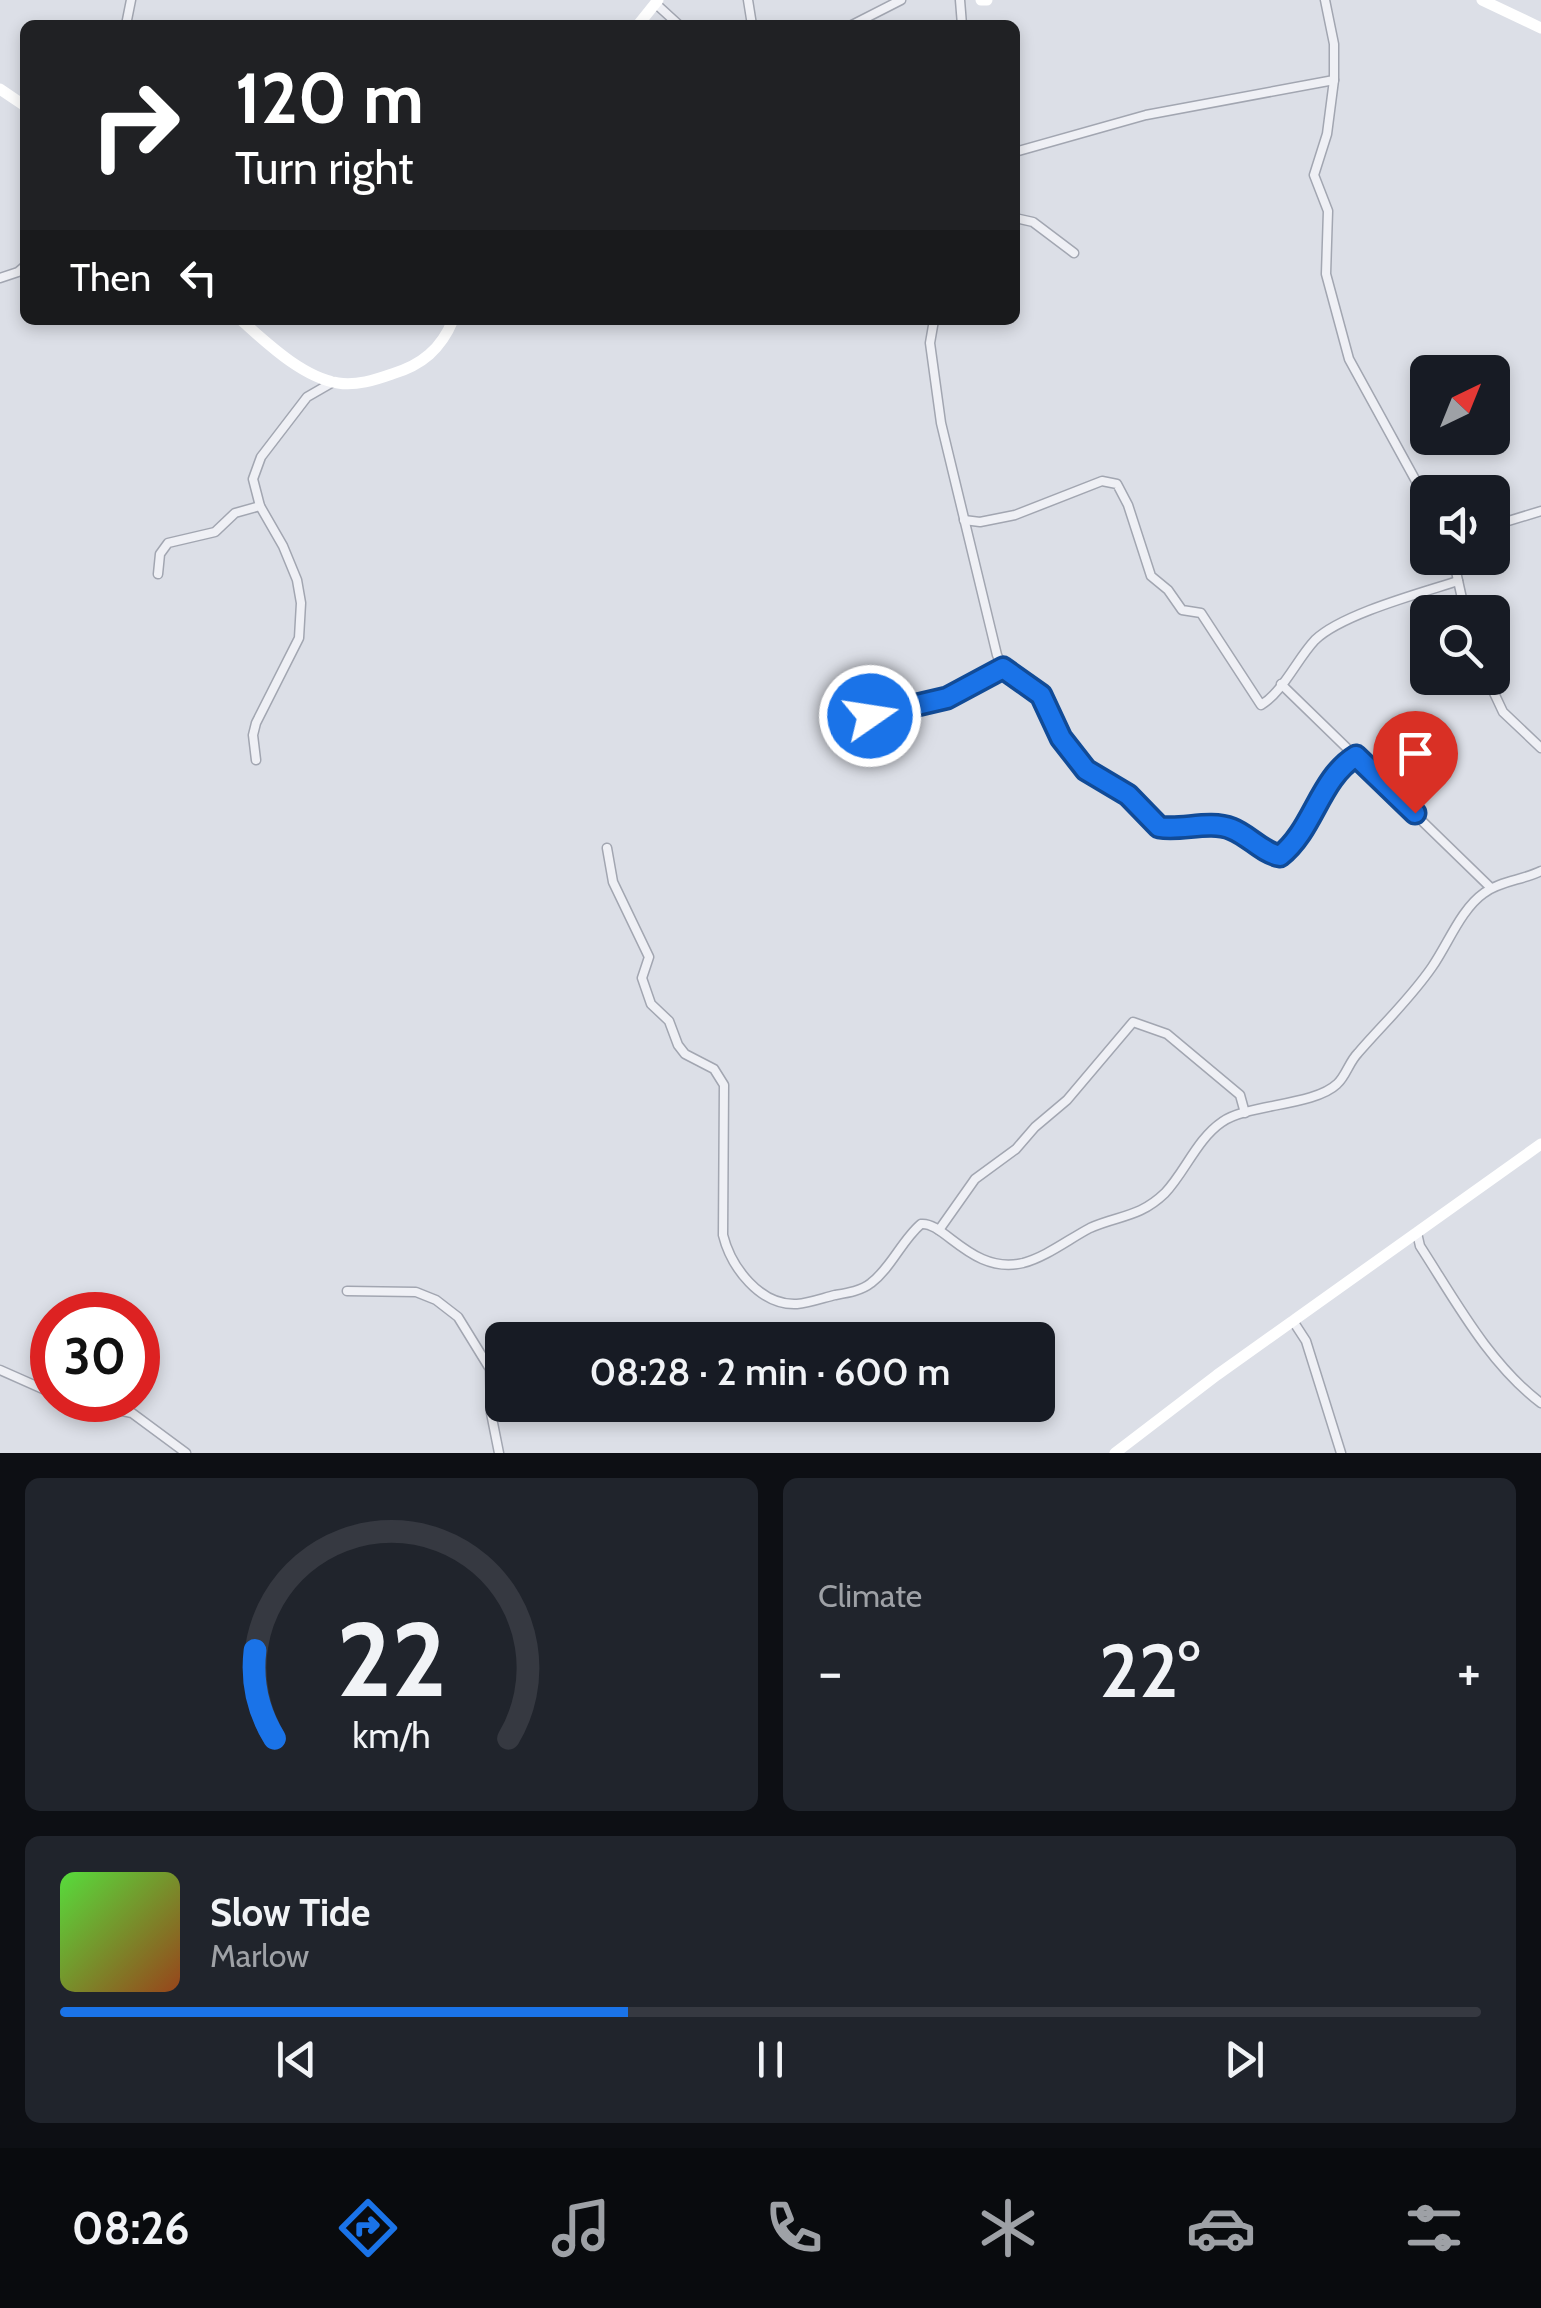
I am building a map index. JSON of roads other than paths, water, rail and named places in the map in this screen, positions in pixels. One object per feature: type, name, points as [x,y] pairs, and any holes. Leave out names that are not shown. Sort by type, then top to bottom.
[{"type":"main road","points":[[1482,0],[1541,28]]},
{"type":"main road","points":[[247,325],[282,354],[333,382],[358,383],[417,364],[440,346],[450,325]]},
{"type":"main road","points":[[1114,1453],[1541,1144]]},
{"type":"street","points":[[862,20],[901,0]]},
{"type":"street","points":[[1325,0],[1334,44],[1334,80],[1328,134],[1314,175],[1328,211],[1326,274],[1349,359],[1413,475]]},
{"type":"street","points":[[1020,151],[1146,115],[1334,80]]},
{"type":"street","points":[[1020,219],[1033,222],[1074,253]]},
{"type":"street","points":[[933,325],[930,343],[941,423],[996,655],[1003,668],[1041,695],[1061,738],[1086,770],[1128,795],[1155,825],[1232,829],[1277,857],[1301,834],[1331,780],[1356,756]]},
{"type":"street","points":[[256,760],[256,724],[292,653],[301,619],[296,580],[283,546],[260,506],[252,478],[261,456],[307,397],[333,382]]},
{"type":"street","points":[[964,520],[980,522],[1016,515],[1096,482],[1112,481],[1125,497],[1154,580],[1168,590],[1182,610],[1201,614],[1260,704],[1266,704],[1314,642],[1332,628],[1458,581]]},
{"type":"street","points":[[158,574],[160,554],[168,543],[215,532],[235,513],[260,506]]},
{"type":"street","points":[[1510,520],[1541,511]]},
{"type":"street","points":[[1457,575],[1462,595]]},
{"type":"street","points":[[870,716],[947,698],[1003,668]]},
{"type":"street","points":[[1281,684],[1491,888]]},
{"type":"street","points":[[1495,695],[1503,712],[1541,748]]},
{"type":"street","points":[[607,848],[612,882],[649,957],[642,978],[651,1004],[669,1021],[685,1054],[714,1070],[724,1085],[723,1235],[735,1268],[757,1289],[782,1302],[796,1304],[860,1289],[873,1282],[921,1224],[928,1223],[965,1252],[996,1264],[1024,1262],[1090,1228],[1145,1208],[1165,1192],[1220,1123],[1336,1085],[1352,1059],[1400,1010],[1432,968],[1475,900],[1491,888],[1541,872]]},
{"type":"street","points":[[939,1230],[975,1179],[1016,1149],[1074,1094],[1132,1022],[1167,1034],[1240,1096],[1245,1112]]},
{"type":"street","points":[[1417,1233],[1420,1246],[1486,1344],[1512,1379],[1541,1404]]},
{"type":"street","points":[[347,1291],[416,1292],[436,1300],[458,1317],[490,1369],[491,1413],[499,1453]]},
{"type":"street","points":[[1293,1321],[1312,1357],[1341,1453]]},
{"type":"street","points":[[0,1370],[30,1383]]},
{"type":"street","points":[[145,1422],[186,1453]]}]
